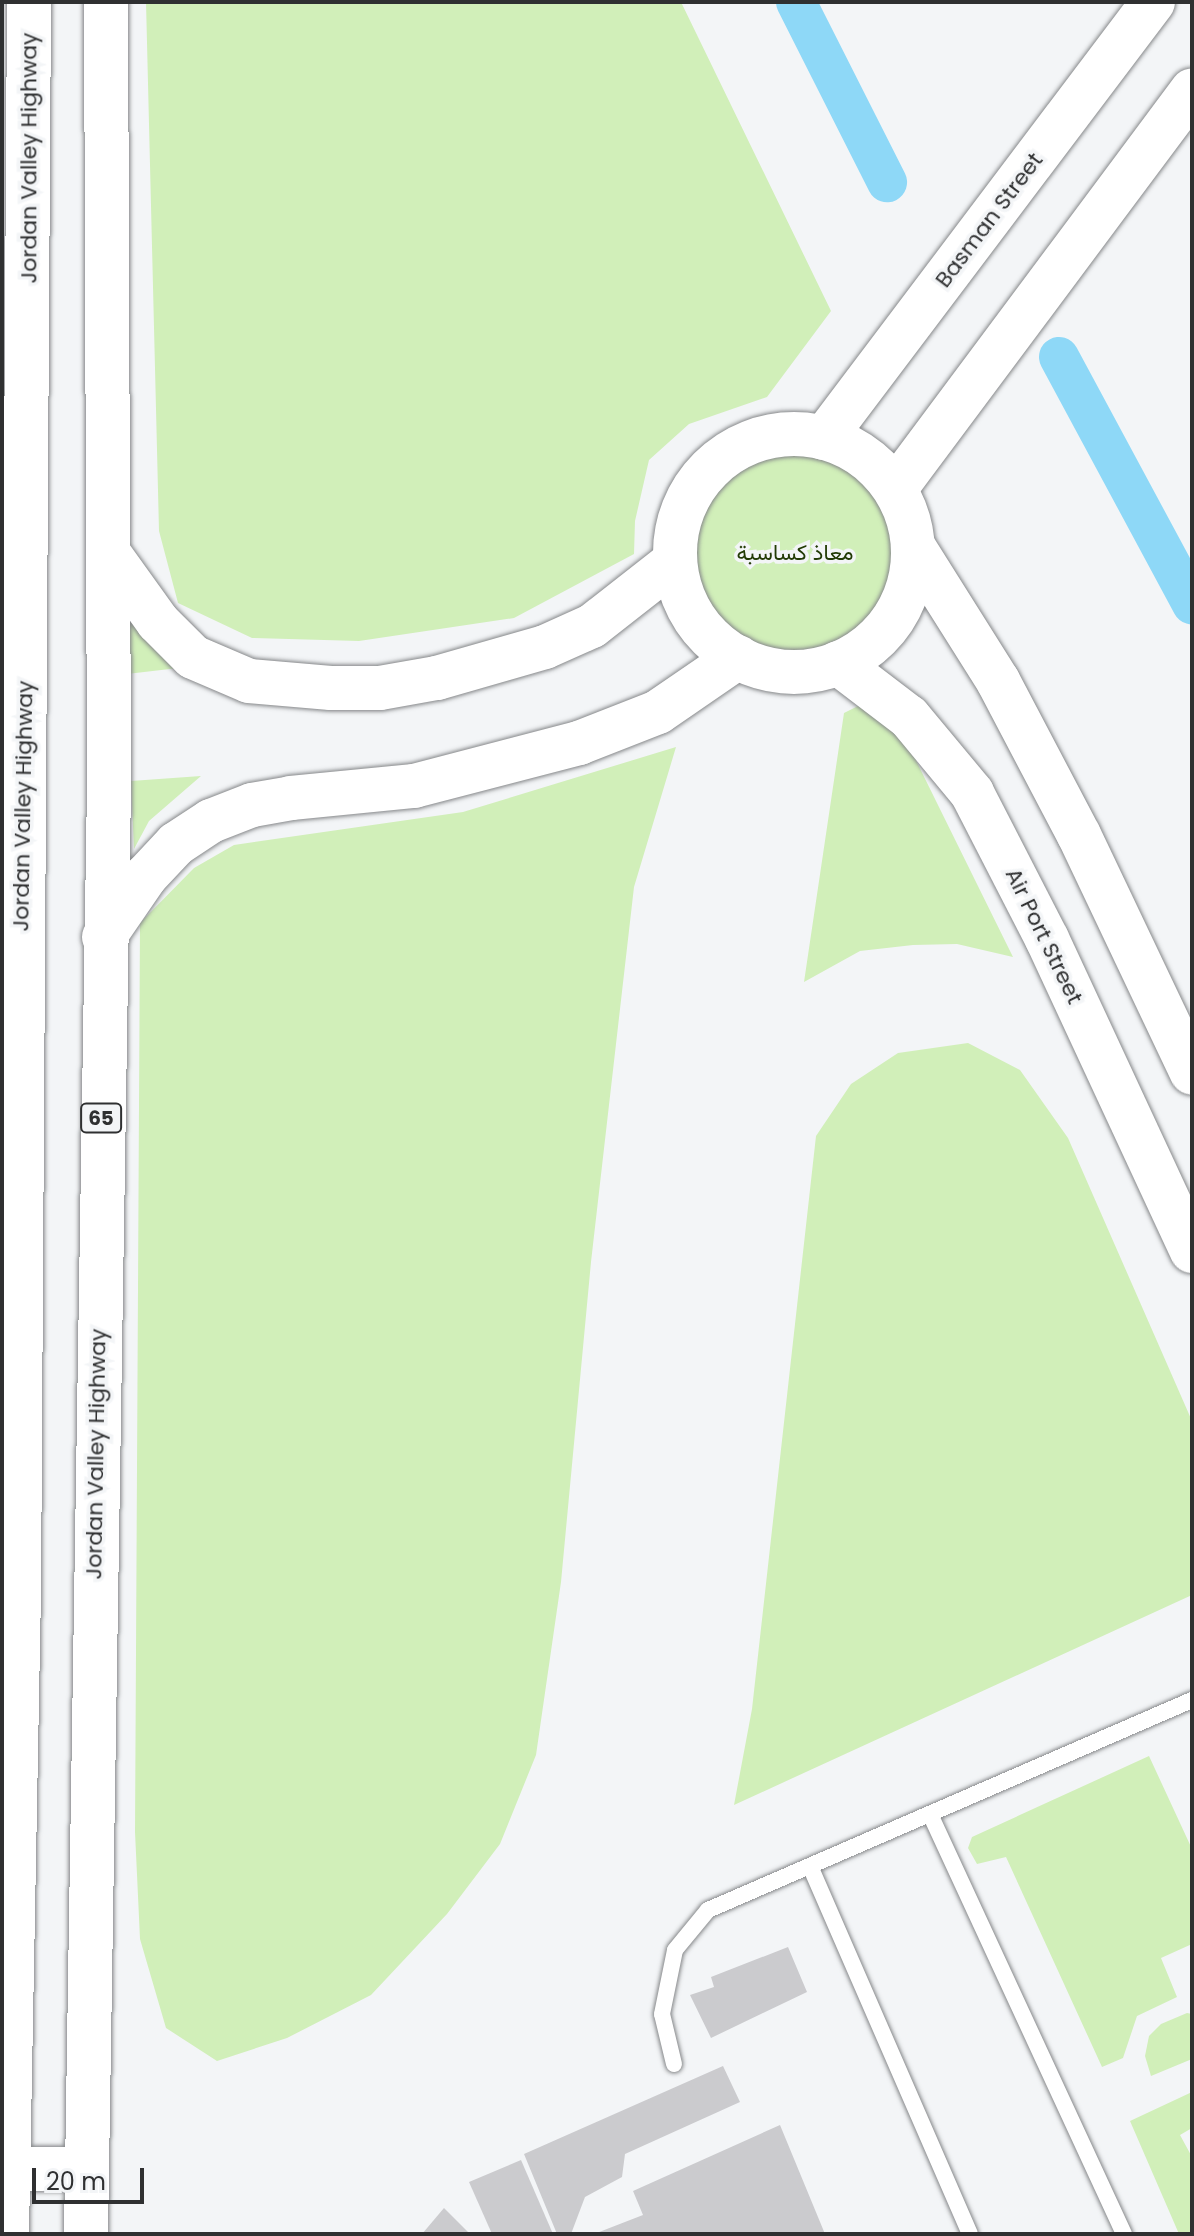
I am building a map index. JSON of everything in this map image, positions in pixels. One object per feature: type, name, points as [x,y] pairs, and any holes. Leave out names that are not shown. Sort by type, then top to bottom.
[{"type":"main road","name":"Jordan Valley Highway","points":[[7,2234],[19,1593],[29,2]]},
{"type":"main road","name":"Jordan Valley Highway","points":[[86,2234],[110,555],[106,2]]},
{"type":"main road","name":"Basman Street","points":[[824,438],[1153,2]]},
{"type":"main road","points":[[895,489],[1192,90]]},
{"type":"main road","points":[[913,546],[912,571],[895,617],[860,652],[838,663],[805,671],[770,669],[738,657],[718,644],[688,606],[675,561],[682,512],[693,489],[728,454],[775,435],[824,438],[860,454],[895,489],[913,546],[998,681],[1079,835],[1192,1073]]},
{"type":"main road","points":[[110,555],[158,622],[193,657],[249,681],[331,688],[380,688],[437,678],[545,647],[603,619],[675,561]]},
{"type":"main road","points":[[104,937],[166,854],[211,821],[252,805],[291,798],[414,786],[579,743],[658,712],[738,657]]},
{"type":"main road","name":"Air Port Street","points":[[838,663],[909,717],[972,793],[1047,939],[1192,1251]]},
{"type":"main road","points":[[7,2169],[87,2169]]},
{"type":"lane","points":[[674,2064],[662,2014],[675,1950],[708,1910],[1192,1700]]},
{"type":"lane","points":[[930,1814],[1124,2234]]},
{"type":"lane","points":[[810,1866],[970,2234]]},
{"type":"green space","points":[[146,2],[681,2],[831,311],[767,397],[689,424],[649,460],[635,521],[634,554],[514,618],[359,641],[252,638],[178,603],[159,531]]},
{"type":"green space","name":"معاذ كساسبة","points":[[796,451],[816,452],[835,458],[868,481],[891,514],[897,533],[897,573],[891,592],[868,625],[835,648],[816,654],[796,655],[776,654],[757,648],[724,625],[701,592],[695,573],[694,553],[695,533],[701,514],[724,481],[757,458],[776,452]]},
{"type":"green space","points":[[126,602],[187,667],[127,674]]},
{"type":"green space","points":[[858,706],[876,706],[897,722],[1013,957],[957,944],[860,951],[804,982],[844,713]]},
{"type":"green space","points":[[676,747],[634,887],[591,1262],[561,1582],[536,1755],[500,1844],[447,1914],[371,1995],[287,2038],[217,2061],[166,2028],[140,1939],[135,1832],[140,923],[194,868],[234,845],[463,812]]},
{"type":"green space","points":[[201,776],[149,821],[134,849],[131,781]]},
{"type":"green space","points":[[968,1043],[1020,1070],[1068,1138],[1192,1421],[1192,1595],[734,1805],[752,1709],[816,1136],[851,1084],[898,1053]]},
{"type":"green space","points":[[1149,1756],[1192,1849],[1192,1944],[1161,1958],[1177,1997],[1137,2016],[1123,2058],[1102,2067],[1006,1857],[977,1864],[968,1848],[972,1837]]},
{"type":"green space","points":[[1187,2013],[1192,2014],[1192,2059],[1151,2076],[1145,2056],[1149,2036],[1161,2024]]},
{"type":"green space","points":[[1192,2092],[1192,2128],[1180,2135],[1192,2157],[1192,2234],[1179,2234],[1130,2121]]},
{"type":"building","points":[[788,1947],[807,1992],[711,2038],[690,1995],[714,1987],[711,1977]]},
{"type":"building","points":[[723,2066],[740,2102],[625,2154],[622,2177],[585,2197],[571,2234],[557,2234],[524,2154]]},
{"type":"building","points":[[780,2125],[825,2234],[594,2234],[643,2215],[633,2191]]},
{"type":"building","points":[[521,2160],[553,2234],[492,2234],[469,2182]]},
{"type":"building","points":[[444,2208],[470,2234],[422,2234]]},
{"type":"waterway","points":[[796,2],[887,182]]},
{"type":"waterway","points":[[1059,357],[1192,604]]}]
